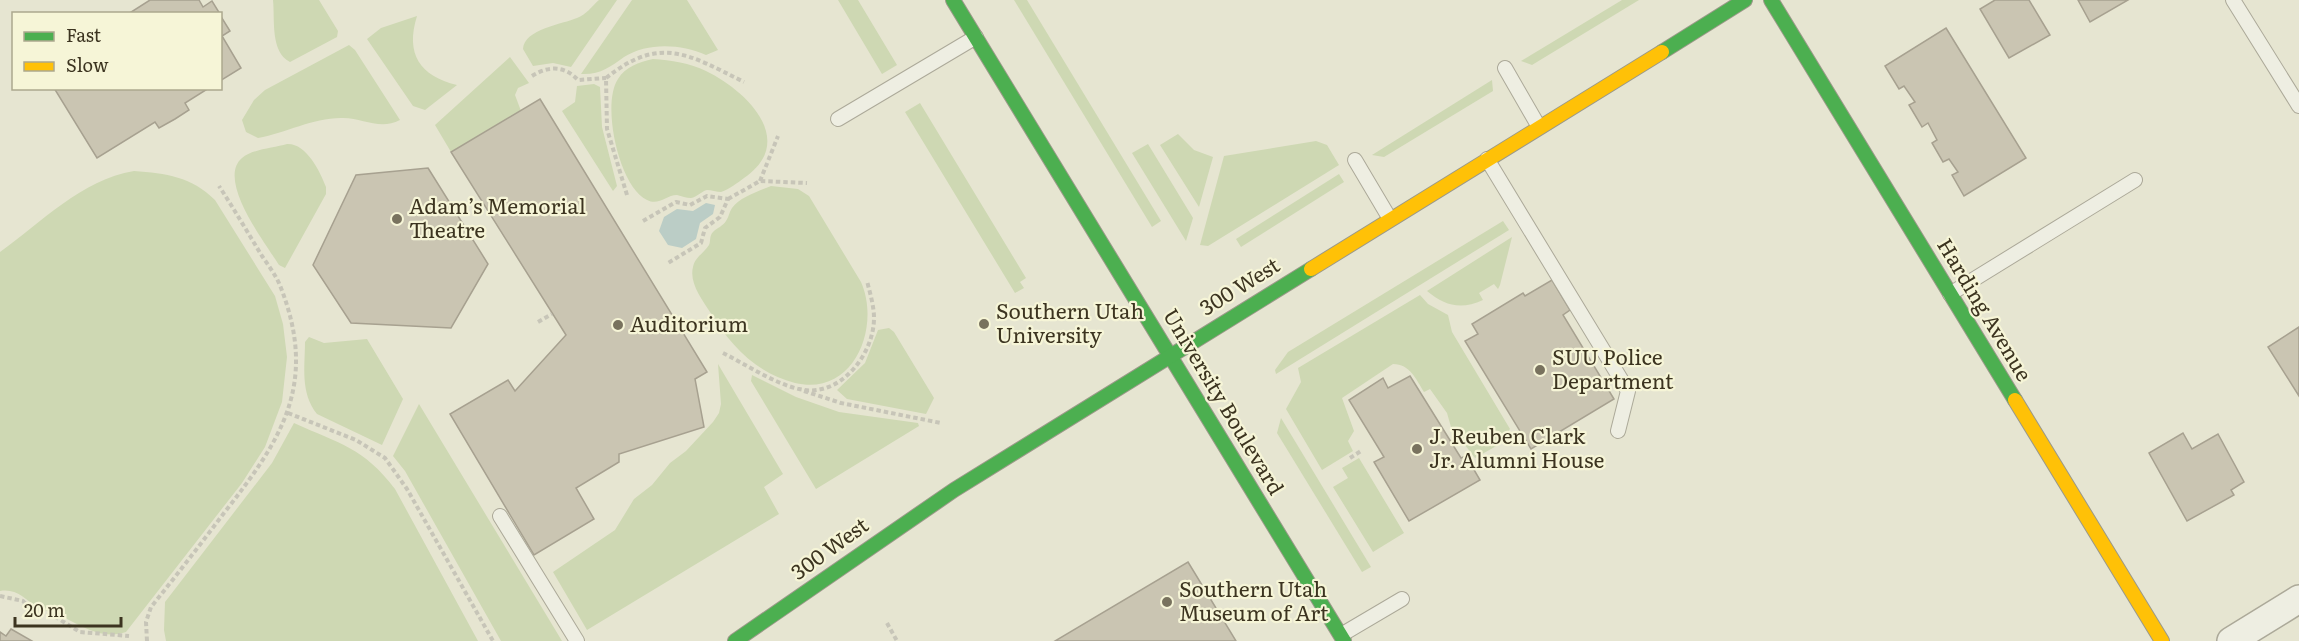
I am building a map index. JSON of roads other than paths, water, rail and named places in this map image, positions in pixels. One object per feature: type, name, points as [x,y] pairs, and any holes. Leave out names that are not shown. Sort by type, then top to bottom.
[{"type":"street","name":"University Boulevard","points":[[953,0],[1343,638]]},
{"type":"street","name":"300 West","points":[[735,641],[935,502],[1745,0]]},
{"type":"street","name":"Harding Avenue","points":[[1771,0],[2162,641]]},
{"type":"street","points":[[2231,641],[2299,599]]},
{"type":"lane","points":[[2233,0],[2299,106]]},
{"type":"lane","points":[[838,119],[976,37]]},
{"type":"lane","points":[[1505,68],[1539,127]]},
{"type":"lane","points":[[1487,159],[1628,391],[1618,431]]},
{"type":"lane","points":[[1355,160],[1390,219]]},
{"type":"lane","points":[[1950,294],[2135,180]]},
{"type":"lane","points":[[500,516],[578,641]]},
{"type":"lane","points":[[1343,638],[1402,599]]},
{"type":"place","name":"Adam’s Memorial Theatre","points":[[397,219]]},
{"type":"place","name":"Southern Utah University","points":[[984,324]]},
{"type":"place","name":"Auditorium","points":[[618,325]]},
{"type":"place","name":"SUU Police Department","points":[[1540,370]]},
{"type":"place","name":"J. Reuben Clark Jr. Alumni House","points":[[1417,449]]},
{"type":"place","name":"Southern Utah Museum of Art","points":[[1167,602]]}]
